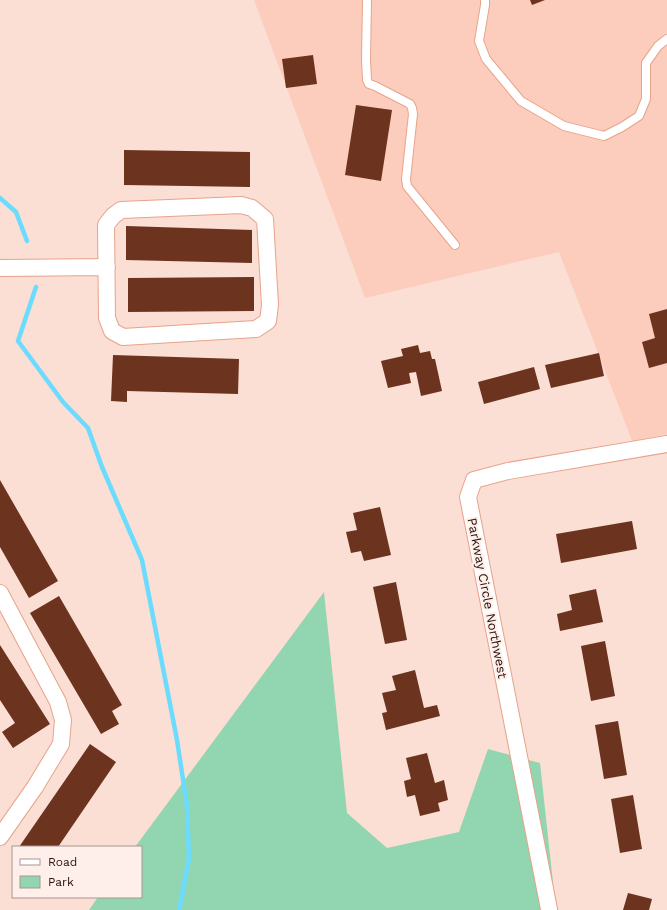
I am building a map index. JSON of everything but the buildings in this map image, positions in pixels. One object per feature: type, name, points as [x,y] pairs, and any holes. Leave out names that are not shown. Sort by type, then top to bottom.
[{"type":"street","points":[[241,205],[252,208],[265,219],[270,304],[268,321],[256,329],[123,337],[112,331],[107,318],[107,267],[106,225],[113,216],[121,210],[241,205]]},
{"type":"street","points":[[0,268],[107,267]]},
{"type":"street","name":"Parkway Circle Northwest","points":[[549,910],[468,497],[474,480],[508,471],[667,444]]},
{"type":"street","points":[[0,593],[58,702],[63,720],[61,744],[35,787],[0,837]]},
{"type":"lane","points":[[367,0],[367,80],[369,84],[410,104],[413,114],[406,179],[407,186],[455,245]]},
{"type":"lane","points":[[485,0],[479,41],[486,59],[521,101],[564,126],[604,136],[639,116],[646,99],[646,62],[658,46],[667,39]]},
{"type":"shaded area","points":[[254,0],[667,0],[667,436],[633,443],[559,252],[365,298]]},
{"type":"green space","points":[[324,592],[347,813],[387,848],[459,832],[488,749],[540,763],[556,910],[89,910],[97,898],[142,898],[142,846],[136,846]]},
{"type":"waterway","points":[[0,198],[16,212],[27,241]]},
{"type":"waterway","points":[[36,287],[18,341],[63,402],[88,428],[102,467],[142,560],[177,740],[187,806],[189,858],[179,910]]}]
